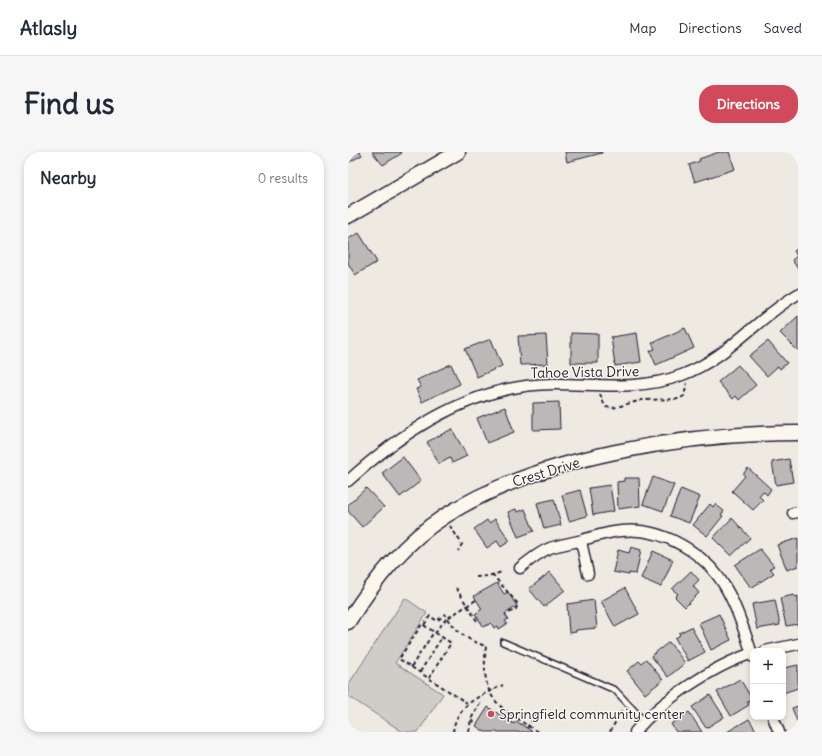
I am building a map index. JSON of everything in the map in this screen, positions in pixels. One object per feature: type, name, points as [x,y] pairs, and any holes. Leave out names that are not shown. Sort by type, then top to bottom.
[{"type":"street","points":[[348,216],[458,152]]},
{"type":"street","name":"Tahoe Vista Drive","points":[[348,481],[390,445],[427,422],[458,406],[495,393],[552,384],[616,386],[653,384],[682,375],[712,362],[798,294]]},
{"type":"street","name":"Crest Drive","points":[[348,622],[383,570],[412,541],[445,516],[474,499],[507,484],[590,458],[639,448],[737,435],[798,433]]},
{"type":"street","points":[[520,568],[549,548],[622,530],[643,532],[664,537],[690,550],[712,569],[729,592],[750,648]]},
{"type":"street","points":[[581,540],[588,574]]},
{"type":"street","points":[[779,648],[798,644]]},
{"type":"street","points":[[635,732],[644,721],[694,683],[723,665],[750,656]]},
{"type":"street","points":[[774,720],[779,732]]},
{"type":"lane","points":[[503,642],[615,690],[644,721]]},
{"type":"path","points":[[600,394],[604,404],[613,408],[642,400],[676,400],[684,396],[687,388],[687,382]]},
{"type":"path","points":[[445,516],[462,544],[458,552]]},
{"type":"path","points":[[476,577],[484,577],[502,572]]},
{"type":"path","points":[[492,574],[518,604],[516,609],[506,615]]},
{"type":"path","points":[[456,588],[477,621],[479,620]]},
{"type":"path","points":[[411,667],[440,625],[476,600]]},
{"type":"path","points":[[467,703],[399,659],[422,624],[424,625],[430,616],[437,621],[445,614],[456,630],[465,638],[486,646],[484,674],[490,691],[500,708],[538,732]]},
{"type":"path","points":[[424,625],[452,643],[429,678]]},
{"type":"path","points":[[420,672],[442,637]]},
{"type":"path","points":[[453,732],[456,718],[467,703],[503,685]]},
{"type":"path","points":[[469,732],[471,720],[482,700]]},
{"type":"path","points":[[610,732],[627,702]]},
{"type":"path","points":[[528,727],[538,711]]},
{"type":"path","points":[[471,720],[477,724]]},
{"type":"shaded area","points":[[405,598],[427,613],[395,663],[443,694],[418,732],[403,732],[348,696],[348,685]]},
{"type":"building","points":[[348,152],[360,152],[362,155],[348,163]]},
{"type":"building","points":[[372,152],[401,152],[402,153],[383,165]]},
{"type":"building","points":[[565,152],[602,152],[602,153],[567,162]]},
{"type":"building","points":[[719,152],[729,152],[735,169],[695,182],[689,165],[700,161],[699,159]]},
{"type":"building","points":[[359,233],[377,262],[355,275],[348,263],[348,239]]},
{"type":"building","points":[[798,248],[798,269],[792,260],[797,256],[794,251]]},
{"type":"building","points":[[798,316],[798,351],[780,333]]},
{"type":"building","points":[[685,328],[694,348],[656,365],[650,351],[655,349],[652,343]]},
{"type":"building","points":[[571,333],[598,334],[598,363],[571,363]]},
{"type":"building","points":[[637,333],[641,362],[615,366],[611,337]]},
{"type":"building","points":[[546,335],[548,364],[520,365],[518,336]]},
{"type":"building","points":[[491,339],[502,366],[477,377],[465,349]]},
{"type":"building","points":[[768,341],[787,363],[780,369],[778,366],[767,376],[749,356]]},
{"type":"building","points":[[451,364],[460,384],[422,402],[416,389],[421,387],[417,380]]},
{"type":"building","points":[[738,365],[756,385],[739,400],[736,396],[733,399],[718,382]]},
{"type":"building","points":[[559,402],[560,429],[533,430],[533,403]]},
{"type":"building","points":[[505,407],[514,432],[487,443],[477,418]]},
{"type":"building","points":[[452,429],[467,456],[452,463],[450,458],[439,464],[427,442]]},
{"type":"building","points":[[403,457],[421,481],[400,497],[382,473]]},
{"type":"building","points":[[789,459],[793,482],[776,485],[772,462]]},
{"type":"building","points":[[748,468],[771,489],[767,495],[763,491],[759,496],[763,500],[753,510],[732,491],[745,476],[743,474]]},
{"type":"building","points":[[653,477],[674,485],[663,511],[643,504]]},
{"type":"building","points":[[624,478],[639,478],[640,506],[618,509],[617,482],[624,481]]},
{"type":"building","points":[[610,485],[614,511],[593,515],[589,488]]},
{"type":"building","points":[[366,488],[384,507],[362,527],[348,511],[348,505]]},
{"type":"building","points":[[681,489],[700,497],[689,523],[670,516]]},
{"type":"building","points":[[580,490],[587,516],[569,521],[562,495]]},
{"type":"building","points":[[554,499],[561,525],[544,529],[537,503]]},
{"type":"building","points":[[710,504],[713,507],[715,504],[724,511],[721,515],[723,516],[707,536],[693,525]]},
{"type":"building","points":[[516,509],[518,512],[525,509],[534,531],[518,537],[508,512]]},
{"type":"building","points":[[732,518],[750,538],[731,556],[713,538]]},
{"type":"building","points":[[495,519],[510,541],[501,547],[497,541],[487,548],[474,529],[487,520],[489,523]]},
{"type":"building","points":[[798,538],[798,566],[787,570],[777,545]]},
{"type":"building","points":[[631,547],[641,550],[636,574],[629,573],[629,575],[613,572],[618,550],[629,553]]},
{"type":"building","points":[[760,549],[774,566],[770,568],[774,573],[751,588],[735,565]]},
{"type":"building","points":[[653,551],[673,560],[661,587],[641,578]]},
{"type":"building","points":[[691,571],[699,580],[693,586],[699,593],[685,607],[675,597],[678,594],[672,589]]},
{"type":"building","points":[[550,572],[565,590],[544,607],[529,589]]},
{"type":"building","points":[[497,583],[504,594],[508,592],[517,606],[505,614],[508,619],[505,621],[507,624],[499,629],[498,626],[494,628],[491,623],[484,627],[475,614],[482,609],[474,596]]},
{"type":"building","points":[[625,588],[639,614],[615,627],[601,601]]},
{"type":"building","points":[[794,595],[795,597],[798,596],[798,624],[786,626],[780,598]]},
{"type":"building","points":[[594,600],[597,628],[576,630],[576,632],[569,633],[567,604]]},
{"type":"building","points":[[775,600],[780,625],[757,629],[752,604]]},
{"type":"building","points":[[719,614],[731,640],[711,650],[699,623]]},
{"type":"building","points":[[691,627],[705,652],[688,661],[675,638],[680,635],[679,633]]},
{"type":"building","points":[[669,642],[685,663],[668,677],[651,656]]},
{"type":"building","points":[[646,659],[663,680],[645,694],[627,671],[639,661],[641,663]]},
{"type":"building","points":[[798,665],[798,688],[786,692],[786,668]]},
{"type":"building","points":[[740,679],[750,696],[750,700],[747,701],[749,705],[731,716],[717,692]]},
{"type":"building","points":[[710,695],[724,717],[706,728],[692,707]]},
{"type":"building","points":[[798,706],[798,724],[792,708]]},
{"type":"building","name":"Springfield community center","points":[[488,707],[514,724],[516,721],[533,732],[485,732],[476,726]]},
{"type":"building","points":[[689,712],[702,732],[676,732],[671,724]]},
{"type":"building","points":[[749,719],[757,732],[727,732]]},
{"type":"place","name":"Springfield community center","points":[[491,714]]}]
